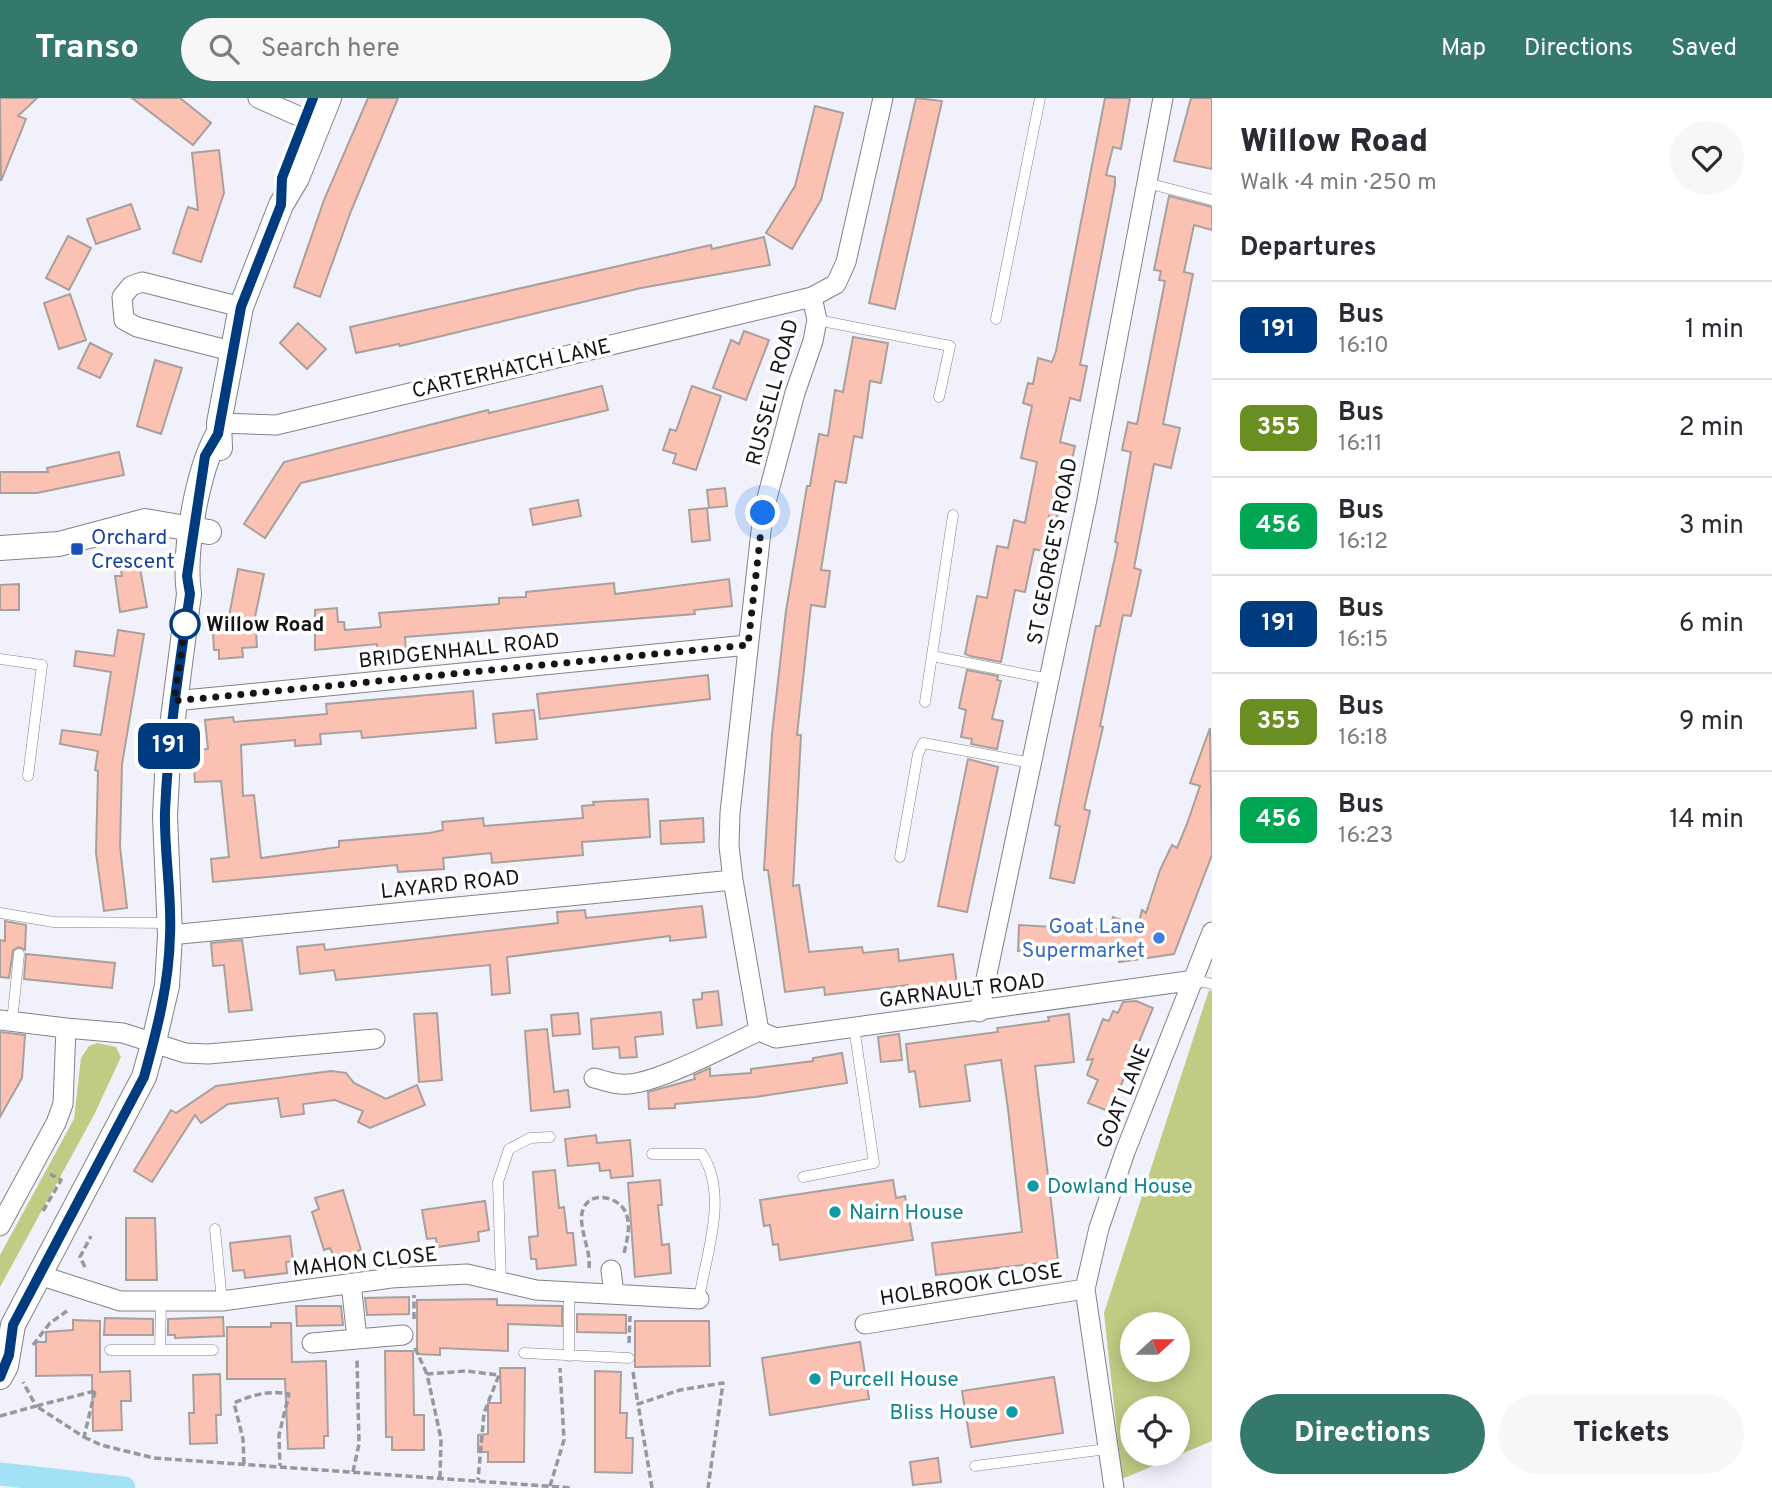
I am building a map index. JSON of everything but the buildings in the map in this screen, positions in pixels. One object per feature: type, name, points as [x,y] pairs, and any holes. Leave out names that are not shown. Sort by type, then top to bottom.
[{"type":"street","points":[[258,98],[309,109],[282,178],[281,205]]},
{"type":"street","points":[[10,1376],[6,1331],[39,1275],[144,1077],[154,1041],[167,986],[170,929],[165,816],[174,701],[190,594],[187,576],[222,457],[218,428],[241,307],[281,205],[297,178],[329,98]]},
{"type":"street","name":"RUSSELL ROAD","points":[[768,1035],[733,880],[729,846],[730,813],[763,513],[817,320],[812,297],[836,284],[846,262],[883,98]]},
{"type":"street","name":"ST GEORGE'S ROAD","points":[[979,1012],[1049,679],[1163,98]]},
{"type":"street","points":[[232,351],[136,327],[124,320],[122,297],[131,286],[142,282],[241,307]]},
{"type":"street","name":"CARTERHATCH LANE","points":[[218,428],[275,425],[812,297]]},
{"type":"street","points":[[0,548],[59,544],[145,521],[201,530]]},
{"type":"street","name":"BRIDGENHALL ROAD","points":[[174,701],[748,645]]},
{"type":"street","name":"LAYARD ROAD","points":[[170,929],[733,880]]},
{"type":"street","name":"GOAT LANE","points":[[1114,1488],[1085,1289],[1099,1228],[1125,1152],[1203,982],[1212,932]]},
{"type":"street","name":"GARNAULT ROAD","points":[[594,1078],[623,1085],[642,1081],[768,1035],[979,1012],[1203,982]]},
{"type":"street","points":[[6,1021],[109,1031],[154,1041],[185,1052],[208,1054],[375,1039]]},
{"type":"street","points":[[0,1226],[63,1104],[66,1028]]},
{"type":"street","points":[[614,1294],[617,1262]]},
{"type":"street","name":"MAHON CLOSE","points":[[39,1275],[120,1301],[222,1301],[351,1283],[467,1274],[536,1290],[699,1299]]},
{"type":"street","points":[[351,1283],[357,1339]]},
{"type":"street","name":"HOLBROOK CLOSE","points":[[866,1324],[1085,1289]]},
{"type":"street","points":[[312,1343],[403,1335]]},
{"type":"lane","points":[[996,319],[1040,98]]},
{"type":"lane","points":[[1147,183],[1212,200]]},
{"type":"lane","points":[[817,320],[950,346],[939,397]]},
{"type":"lane","points":[[925,702],[953,515]]},
{"type":"lane","points":[[932,656],[1049,679]]},
{"type":"lane","points":[[0,659],[42,665],[27,776]]},
{"type":"lane","points":[[900,857],[918,754],[923,743],[1032,763]]},
{"type":"lane","points":[[0,913],[54,922],[170,929]]},
{"type":"lane","points":[[6,1021],[19,954]]},
{"type":"lane","points":[[803,1177],[874,1163],[854,1027]]},
{"type":"lane","points":[[501,1282],[498,1182],[509,1149],[530,1138],[550,1137]]},
{"type":"lane","points":[[652,1154],[702,1154],[712,1168],[715,1207],[699,1299]]},
{"type":"lane","points":[[215,1229],[222,1301]]},
{"type":"lane","points":[[565,1355],[578,1292]]},
{"type":"lane","points":[[160,1350],[161,1301]]},
{"type":"lane","points":[[110,1350],[213,1350]]},
{"type":"lane","points":[[524,1353],[629,1358]]},
{"type":"lane","points":[[975,1466],[1107,1449]]},
{"type":"path","points":[[33,1166],[61,1180],[43,1211]]},
{"type":"path","points":[[578,1292],[590,1259],[582,1213],[587,1203],[596,1198],[617,1200],[624,1208],[629,1231],[617,1262]]},
{"type":"path","points":[[85,1267],[80,1256],[91,1236]]},
{"type":"path","points":[[27,1354],[50,1323],[67,1311]]},
{"type":"path","points":[[353,1472],[359,1444],[357,1339]]},
{"type":"path","points":[[550,1486],[564,1440],[565,1355]]},
{"type":"path","points":[[440,1478],[441,1439],[427,1374],[466,1371],[499,1375],[484,1413],[478,1481]]},
{"type":"path","points":[[10,1376],[36,1406],[84,1437],[101,1445],[154,1458],[572,1488]]},
{"type":"path","points":[[652,1488],[638,1404],[680,1390],[723,1383],[708,1488]]},
{"type":"path","points":[[0,1416],[95,1391],[84,1437]]},
{"type":"path","points":[[244,1464],[243,1439],[234,1403],[254,1395],[277,1392],[289,1394],[279,1435],[280,1466]]},
{"type":"green space","points":[[1209,990],[1212,991],[1212,1441],[1190,1450],[1190,1396],[1120,1396],[1120,1461],[1104,1313]]},
{"type":"green space","points":[[97,1043],[116,1047],[121,1057],[94,1115],[0,1287],[0,1255],[74,1119],[81,1058],[89,1046]]},
{"type":"green space","points":[[1121,1466],[1153,1466],[1122,1479]]},
{"type":"waterway","points":[[0,1474],[124,1488]]},
{"type":"bus line","name":"191","points":[[0,1377],[9,1355],[13,1325],[144,1077],[154,1041],[167,986],[170,935],[165,816],[168,757],[190,594],[187,576],[205,456],[218,434],[241,307],[281,205],[282,178],[313,98]]},
{"type":"place","name":"Orchard Crescent","points":[[77,549]]},
{"type":"place","name":"Willow Road","points":[[185,624]]},
{"type":"place","name":"Goat Lane Supermarket","points":[[1159,938]]},
{"type":"place","name":"Dowland House","points":[[1033,1186]]},
{"type":"place","name":"Nairn House","points":[[835,1212]]},
{"type":"place","name":"Purcell House","points":[[815,1379]]},
{"type":"place","name":"Bliss House","points":[[1012,1412]]},
{"type":"route","points":[[185,624],[186,621],[174,701],[748,645],[763,513]]}]
